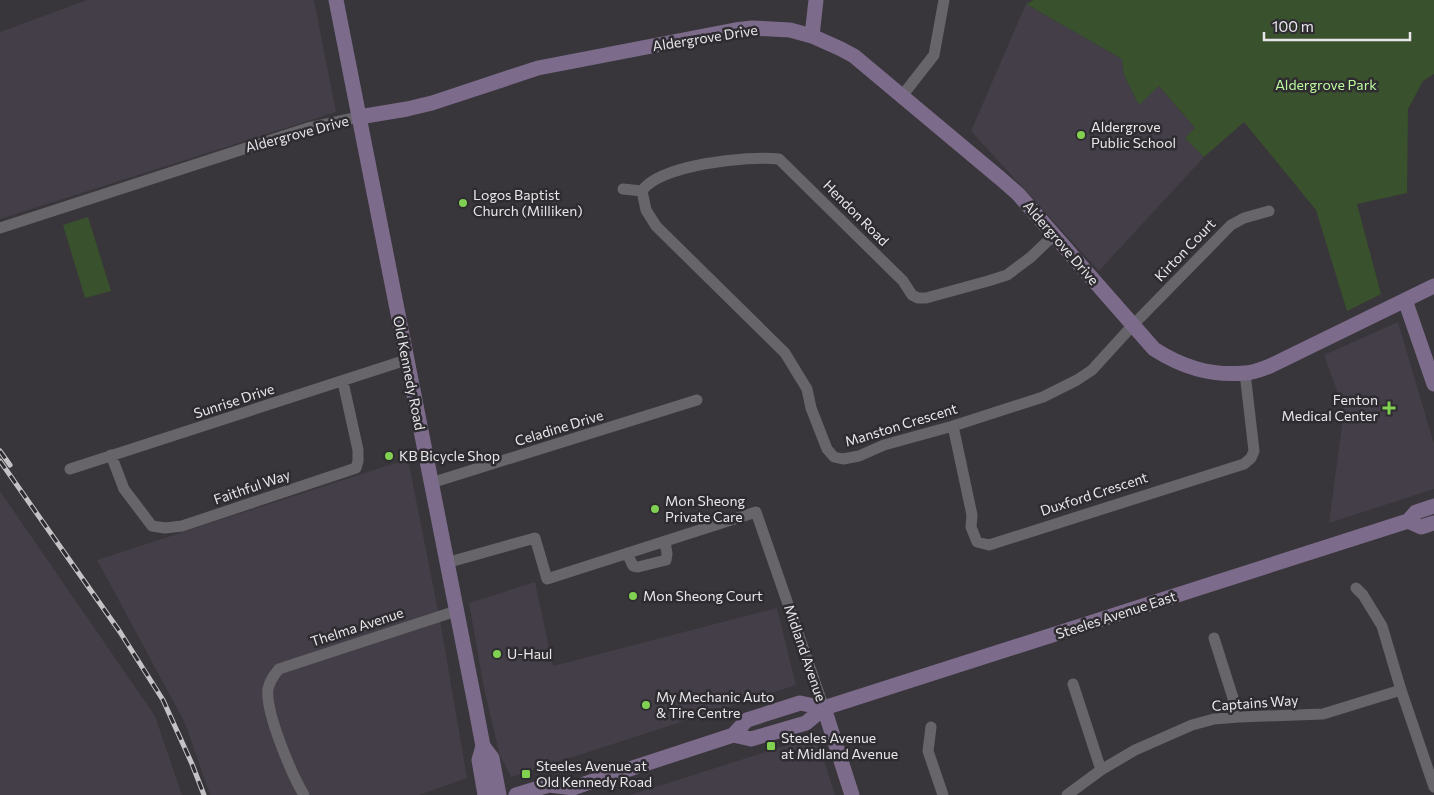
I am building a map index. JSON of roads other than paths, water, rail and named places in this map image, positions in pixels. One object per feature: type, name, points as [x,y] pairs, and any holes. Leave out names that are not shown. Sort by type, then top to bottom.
[{"type":"street","name":"Old Kennedy Road","points":[[336,0],[483,746],[492,758],[499,795]]},
{"type":"street","points":[[812,36],[816,0]]},
{"type":"street","points":[[902,96],[934,55],[944,0]]},
{"type":"street","name":"Aldergrove Drive","points":[[0,228],[308,128],[432,103],[538,68],[734,30],[768,28],[790,30],[812,36],[854,56],[1007,184],[1154,349],[1180,364],[1193,369],[1245,373],[1270,366],[1434,286]]},
{"type":"street","name":"Hendon Road","points":[[642,191],[654,179],[704,163],[765,157],[778,159],[918,298],[934,296],[1007,274],[1038,252],[1054,236]]},
{"type":"street","points":[[623,189],[642,191]]},
{"type":"street","name":"Manston Crescent","points":[[642,191],[646,210],[656,226],[785,353],[807,389],[811,408],[822,440],[834,457],[859,456],[884,445],[953,426],[1043,397],[1077,380],[1092,370],[1132,325]]},
{"type":"street","name":"Kirton Court","points":[[1132,325],[1231,225],[1244,218],[1269,211]]},
{"type":"street","points":[[1406,300],[1434,384]]},
{"type":"street","name":"Sunrise Drive","points":[[70,469],[406,360]]},
{"type":"street","name":"Duxford Crescent","points":[[953,426],[972,515],[971,527],[977,542],[989,545],[1244,464],[1251,458],[1254,451],[1245,373]]},
{"type":"street","name":"Faithful Way","points":[[111,455],[124,489],[152,526],[165,528],[182,526],[356,468],[358,450],[343,382]]},
{"type":"street","name":"Celadine Drive","points":[[431,483],[697,400]]},
{"type":"street","name":"Steeles Avenue East","points":[[733,735],[751,740],[806,722],[824,708],[1408,521],[1416,512],[1434,506]]},
{"type":"street","name":"Midland Avenue","points":[[665,541],[756,512],[852,795]]},
{"type":"street","name":"Steeles Avenue East","points":[[1408,521],[1421,528],[1434,523]]},
{"type":"street","points":[[446,563],[535,538],[547,579],[627,553],[665,541],[667,554],[666,560],[638,568],[633,566],[627,553]]},
{"type":"street","points":[[1356,588],[1363,595],[1382,626],[1401,690],[1434,787]]},
{"type":"street","name":"Thelma Avenue","points":[[304,795],[289,764],[272,719],[268,690],[272,678],[279,669],[456,611]]},
{"type":"street","points":[[1214,638],[1239,717]]},
{"type":"street","points":[[1072,684],[1101,770]]},
{"type":"street","name":"Captains Way","points":[[1067,795],[1101,770],[1135,750],[1192,725],[1214,719],[1323,714],[1401,690]]},
{"type":"street","name":"Steeles Avenue East","points":[[516,795],[549,785],[569,791],[733,735],[747,720],[800,703],[824,708]]},
{"type":"street","points":[[931,727],[928,751],[943,795]]},
{"type":"street","name":"Old Kennedy Road","points":[[483,746],[479,760],[485,795]]},
{"type":"railway","points":[[0,451],[10,465]]},
{"type":"railway","points":[[0,461],[120,632],[163,700],[204,795]]},
{"type":"place","name":"Aldergrove Public School","points":[[1081,135]]},
{"type":"place","name":"Logos Baptist Church (Milliken)","points":[[463,203]]},
{"type":"place","name":"Fenton Medical Center","points":[[1389,408]]},
{"type":"place","name":"KB Bicycle Shop","points":[[389,456]]},
{"type":"place","name":"Mon Sheong Private Care","points":[[655,509]]},
{"type":"place","name":"Mon Sheong Court","points":[[633,596]]},
{"type":"place","name":"U-Haul","points":[[497,654]]},
{"type":"place","name":"My Mechanic Auto & Tire Centre","points":[[646,705]]},
{"type":"place","name":"Steeles Avenue at Midland Avenue","points":[[771,746]]},
{"type":"place","name":"Steeles Avenue at Old Kennedy Road","points":[[526,774]]},
{"type":"park label","name":"Aldergrove Park","points":[[1326,85]]}]
